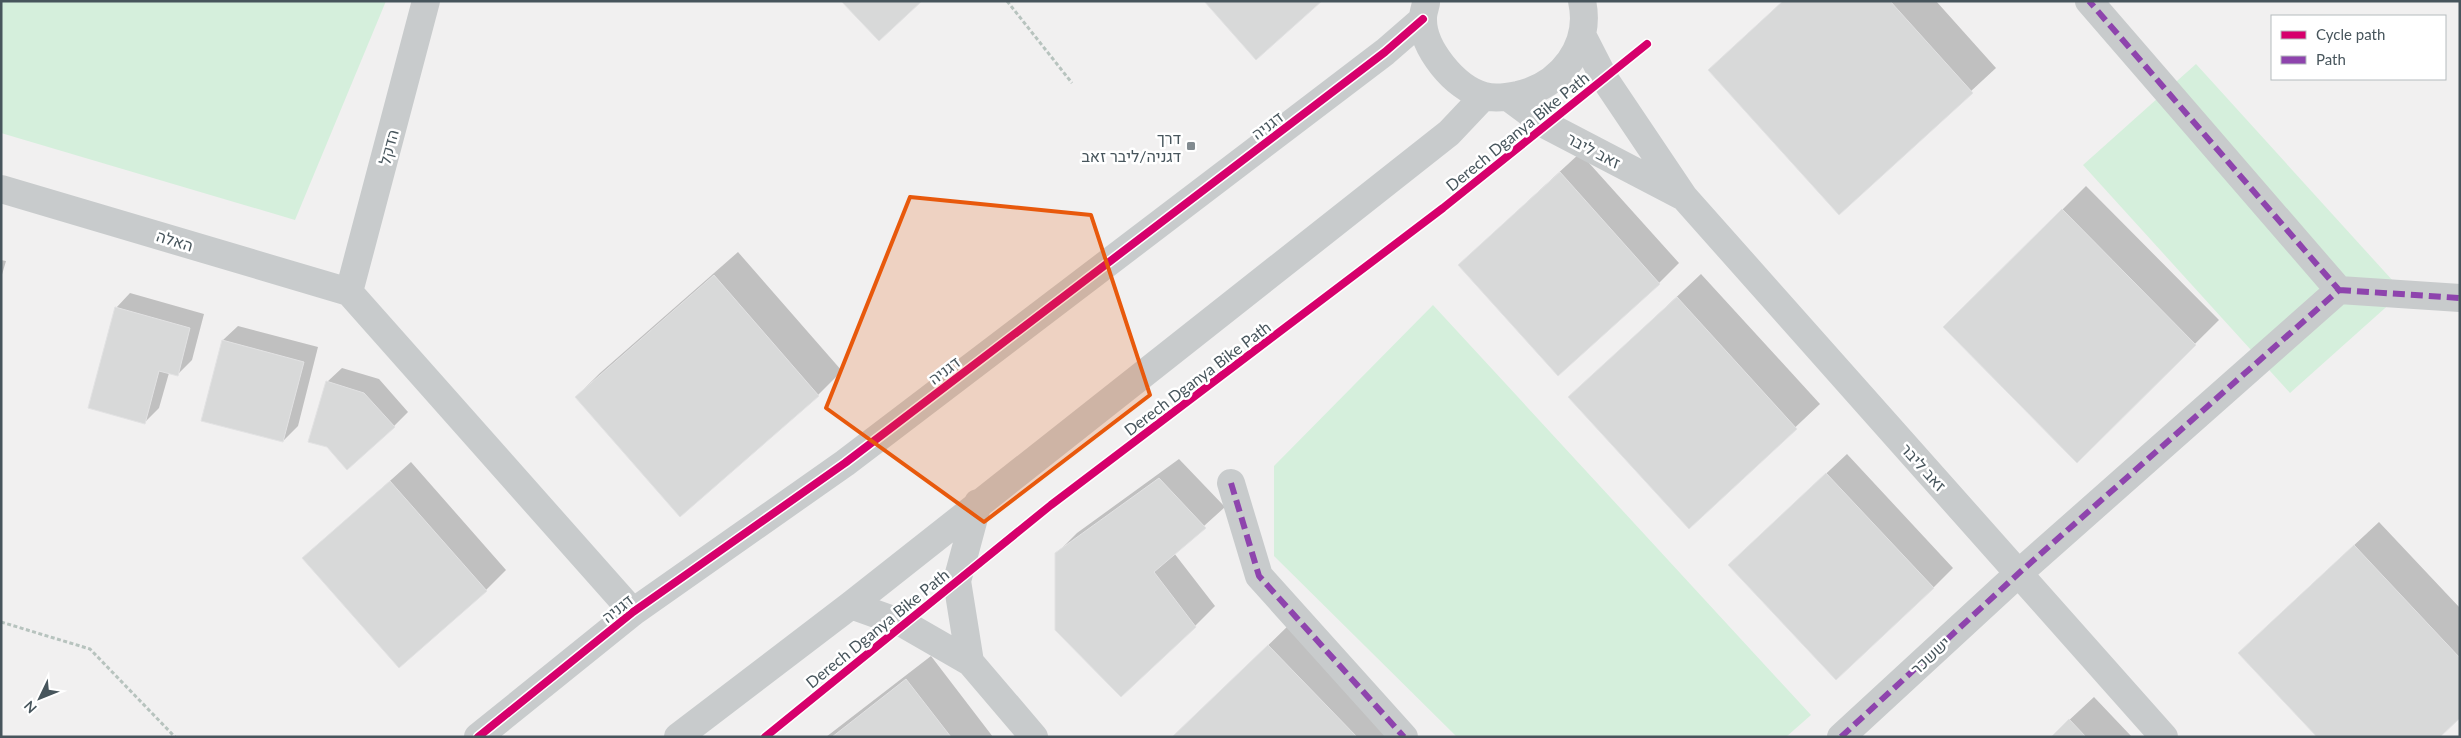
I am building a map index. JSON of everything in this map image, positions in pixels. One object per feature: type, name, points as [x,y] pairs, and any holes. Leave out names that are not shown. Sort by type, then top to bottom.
[{"type":"street","name":"הדקל","points":[[350,292],[426,1]]},
{"type":"street","points":[[2089,1],[2340,290],[2460,298]]},
{"type":"street","name":"זאב ליבר","points":[[1425,10],[1427,37],[1438,62],[1456,81],[1496,96],[1546,125],[1684,197]]},
{"type":"street","name":"דגניה","points":[[478,737],[633,612],[845,463],[1385,52],[1425,10]]},
{"type":"street","points":[[678,737],[851,605],[1496,96],[1535,91],[1558,76],[1573,58],[1587,13]]},
{"type":"street","name":"זאב ליבר","points":[[1587,13],[1604,78],[1684,197],[2164,737]]},
{"type":"street","name":"האלה","points":[[1,189],[350,292]]},
{"type":"street","name":"יששכר","points":[[1841,737],[2019,573],[2340,290]]},
{"type":"street","points":[[350,292],[633,612]]},
{"type":"street","points":[[1231,483],[1259,576],[1404,737]]},
{"type":"street","points":[[970,662],[957,581],[978,503]]},
{"type":"street","points":[[851,605],[904,624],[970,662],[1034,737]]},
{"type":"path","points":[[1007,1],[1072,83]]},
{"type":"path","points":[[1,622],[90,649],[175,737]]},
{"type":"highlighted area","points":[[910,197],[1091,215],[1150,395],[984,522],[826,408]]},
{"type":"green space","points":[[1,1],[386,1],[295,220],[1,133]]},
{"type":"green space","points":[[2196,64],[2403,292],[2290,393],[2083,165]]},
{"type":"green space","points":[[1433,305],[1811,715],[1786,737],[1457,737],[1274,556],[1274,466]]},
{"type":"building","points":[[841,1],[922,1],[879,41]]},
{"type":"building","points":[[1204,1],[1322,1],[1256,60]]},
{"type":"building","points":[[1783,1],[1890,1],[1973,93],[1839,215],[1708,70]]},
{"type":"building","points":[[1560,172],[1660,284],[1558,376],[1458,265]]},
{"type":"building","points":[[2062,209],[2196,345],[2077,463],[1943,327]]},
{"type":"building","points":[[714,275],[819,396],[680,517],[575,397]]},
{"type":"building","points":[[1677,297],[1797,429],[1689,529],[1568,397]]},
{"type":"building","points":[[115,307],[190,328],[178,376],[159,371],[145,424],[88,408]]},
{"type":"building","points":[[222,340],[304,362],[283,442],[201,421]]},
{"type":"building","points":[[326,381],[364,393],[395,427],[347,470],[327,447],[308,442]]},
{"type":"building","points":[[1826,473],[1934,588],[1836,680],[1728,565]]},
{"type":"building","points":[[1159,478],[1206,528],[1154,572],[1196,627],[1121,697],[1055,630],[1055,553]]},
{"type":"building","points":[[390,481],[487,591],[399,668],[302,558]]},
{"type":"building","points":[[2354,545],[2460,658],[2460,718],[2440,737],[2317,737],[2238,653]]},
{"type":"building","points":[[1268,645],[1357,737],[1172,737]]},
{"type":"building","points":[[906,679],[951,737],[832,737]]},
{"type":"building","points":[[2069,719],[2086,737],[2051,737]]},
{"type":"marked path","points":[[1841,737],[2019,573],[2339,290],[2089,1]]},
{"type":"marked path","points":[[2339,290],[2460,298]]},
{"type":"marked path","points":[[1231,483],[1259,576],[1404,737]]},
{"type":"cycle path","points":[[478,737],[633,612],[845,463],[1385,52],[1423,19]]},
{"type":"cycle path","name":"Derech Dganya Bike Path","points":[[765,737],[1051,505],[1443,208],[1647,44]]},
{"type":"place","name":"דרך דגניה/ליבר זאב","points":[[1191,146]]}]
